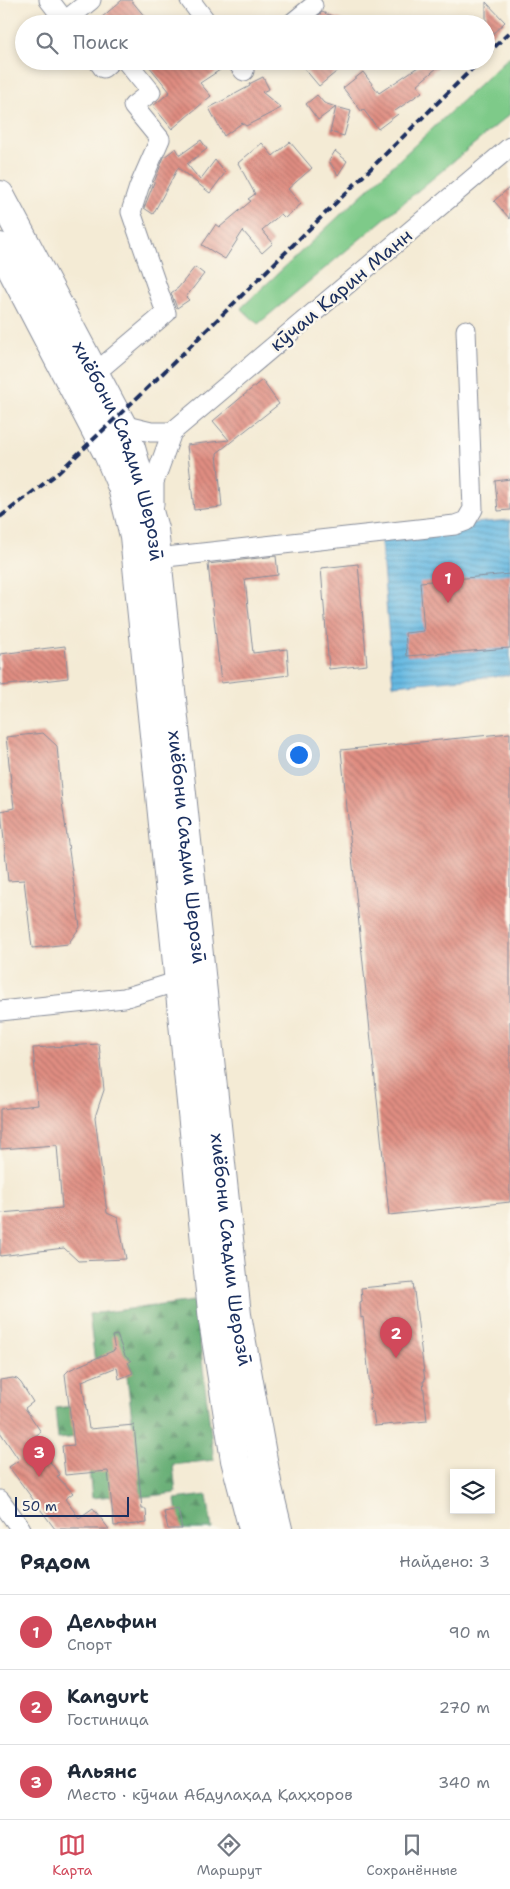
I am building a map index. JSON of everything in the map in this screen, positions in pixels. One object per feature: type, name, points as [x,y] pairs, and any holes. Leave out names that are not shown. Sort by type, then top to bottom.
[{"type":"highway","name":"хиёбони Саъдии Шерозӣ","points":[[0,195],[122,426],[131,448],[154,529],[237,1315],[268,1488],[278,1529]]},
{"type":"highway","name":"хиёбони Саъдии Шерозӣ","points":[[0,246],[116,471],[134,536],[213,1321],[235,1460],[253,1529]]},
{"type":"highway","points":[[235,1460],[237,1529]]},
{"type":"street","points":[[49,0],[61,15]]},
{"type":"street","points":[[74,15],[91,0]]},
{"type":"street","points":[[190,0],[201,15]]},
{"type":"street","points":[[302,15],[313,6]]},
{"type":"street","points":[[95,373],[166,313],[131,212],[138,187],[160,140],[133,106],[151,92],[133,70]]},
{"type":"street","name":"кӯчаи Карин Манн","points":[[172,432],[510,147]]},
{"type":"street","points":[[157,558],[454,526],[466,521],[473,508],[466,330]]},
{"type":"street","points":[[122,426],[151,432],[172,432],[154,482],[154,529]]},
{"type":"street","points":[[0,1011],[124,998],[179,981]]},
{"type":"street","points":[[0,1500],[21,1529]]},
{"type":"green space","points":[[510,56],[510,114],[258,324],[241,308]]},
{"type":"green space","points":[[195,1301],[214,1460],[173,1465],[176,1493],[141,1497],[125,1359],[95,1363],[89,1314]]},
{"type":"green space","points":[[73,1406],[77,1437],[58,1439],[55,1408]]},
{"type":"green space","points":[[108,1449],[113,1496],[92,1498],[87,1451]]},
{"type":"green space","points":[[207,1495],[212,1529],[179,1529],[175,1499]]},
{"type":"water","points":[[510,520],[510,675],[393,685],[380,531]]},
{"type":"building","points":[[122,0],[131,0],[144,15],[104,15]]},
{"type":"building","points":[[486,2],[505,22],[495,31],[495,15],[486,15]]},
{"type":"building","points":[[152,70],[220,70],[200,83],[211,96],[172,129],[153,106],[170,92]]},
{"type":"building","points":[[306,70],[339,70],[319,86]]},
{"type":"building","points":[[414,70],[434,70],[417,85],[422,92],[395,111],[398,114],[378,129],[363,109],[362,112],[343,88],[363,72],[379,93]]},
{"type":"building","points":[[263,77],[269,89],[262,92],[281,108],[246,126],[242,123],[224,136],[209,108]]},
{"type":"building","points":[[317,95],[324,103],[336,107],[318,120],[306,104]]},
{"type":"building","points":[[336,107],[351,111],[344,136],[330,132]]},
{"type":"building","points":[[201,140],[207,149],[187,164],[200,180],[215,160],[225,173],[210,193],[178,168],[153,214],[144,208],[164,157],[176,148],[180,155]]},
{"type":"building","points":[[290,142],[312,168],[288,189],[301,204],[285,218],[281,214],[262,230],[273,243],[262,253],[243,231],[225,259],[202,245],[216,224],[220,227],[251,201],[248,199],[255,194],[238,163],[262,143],[273,156]]},
{"type":"building","points":[[335,151],[347,161],[338,175],[329,161]]},
{"type":"building","points":[[510,187],[510,219],[494,201]]},
{"type":"building","points":[[195,267],[204,274],[186,297],[189,300],[177,308],[171,293],[178,288]]},
{"type":"building","points":[[262,380],[279,404],[217,453],[222,507],[194,510],[187,445],[229,440],[213,421]]},
{"type":"building","points":[[510,479],[510,510],[498,511],[495,481]]},
{"type":"building","points":[[276,556],[278,575],[245,579],[253,653],[287,649],[289,675],[221,683],[208,564]]},
{"type":"building","points":[[358,564],[367,665],[329,669],[321,568]]},
{"type":"building","points":[[510,574],[510,648],[407,656],[405,633],[424,631],[420,582]]},
{"type":"building","points":[[65,646],[68,678],[0,686],[0,654]]},
{"type":"building","points":[[43,733],[57,746],[62,802],[80,927],[68,944],[32,948],[24,880],[8,881],[1,811],[14,808],[6,737]]},
{"type":"building","points":[[510,733],[510,1202],[389,1215],[341,750]]},
{"type":"building","points":[[99,1044],[104,1090],[95,1117],[107,1213],[118,1218],[126,1259],[78,1261],[64,1248],[0,1256],[0,1213],[62,1208],[57,1145],[0,1149],[0,1109],[38,1105],[33,1048]]},
{"type":"building","points":[[413,1283],[425,1381],[423,1381],[427,1421],[375,1426],[369,1398],[371,1398],[363,1317],[361,1318],[361,1288]]},
{"type":"building","points":[[117,1335],[125,1356],[131,1361],[128,1362],[133,1373],[119,1379],[117,1367],[82,1381],[89,1429],[134,1425],[142,1509],[146,1509],[147,1523],[114,1526],[108,1471],[65,1475],[62,1446],[74,1445],[65,1374],[69,1370],[115,1350],[112,1336]]},
{"type":"building","points":[[13,1378],[21,1383],[33,1402],[25,1408],[41,1432],[32,1438],[60,1475],[57,1476],[73,1493],[65,1499],[79,1518],[93,1508],[109,1529],[55,1529],[9,1467],[19,1460],[0,1432],[0,1380]]},
{"type":"building","points":[[178,1509],[182,1529],[168,1529],[164,1512]]},
{"type":"railway","points":[[495,46],[510,32]]},
{"type":"railway","points":[[0,517],[58,473],[161,375],[471,70]]},
{"type":"place","name":"Дельфин","points":[[448,603]]},
{"type":"place","name":"Kangurt","points":[[396,1358]]},
{"type":"place","name":"Альянс","points":[[39,1477]]}]
